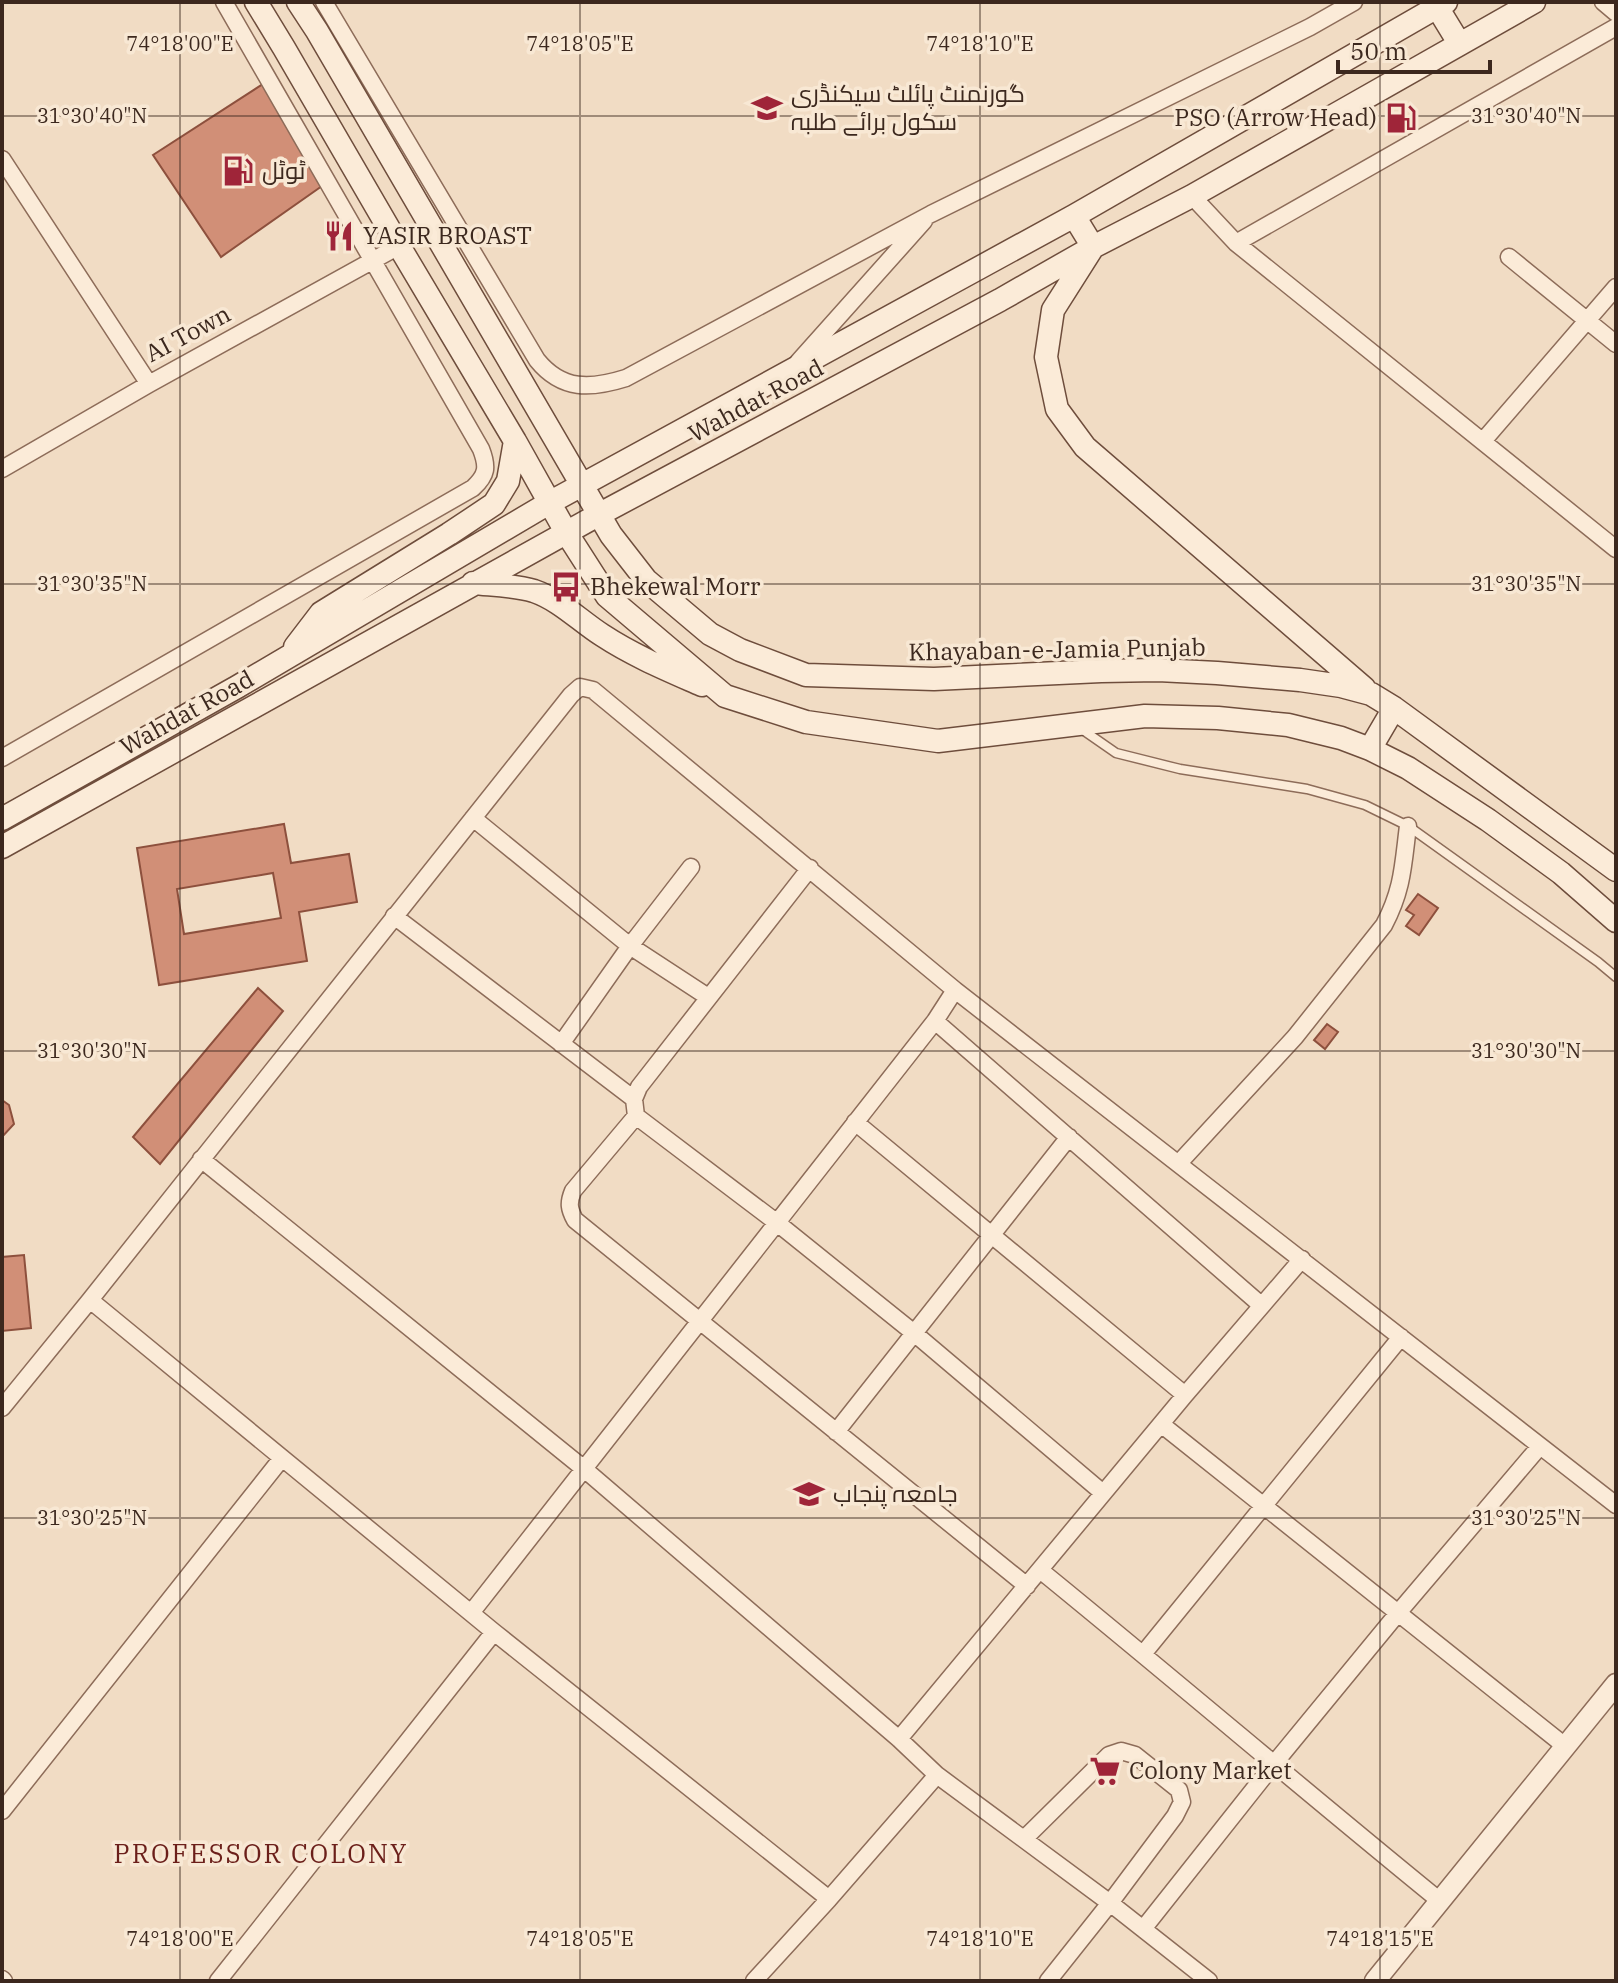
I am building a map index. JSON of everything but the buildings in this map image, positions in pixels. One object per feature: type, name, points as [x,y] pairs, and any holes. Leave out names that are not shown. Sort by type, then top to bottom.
[{"type":"main road","points":[[256,2],[566,532],[607,596],[725,696]]},
{"type":"main road","name":"Khayaban-e-Jamia Punjab","points":[[298,2],[611,535],[646,580],[710,634],[740,650],[806,675],[934,679],[1158,670],[1300,680],[1341,686],[1371,694],[1394,708],[1616,870]]},
{"type":"main road","name":"Wahdat Road","points":[[2,847],[566,532],[1192,196],[1534,2]]},
{"type":"main road","points":[[1439,4],[1459,43]]},
{"type":"main road","name":"Wahdat Road","points":[[2,819],[237,687],[549,503],[1074,216],[1439,4]]},
{"type":"main road","points":[[284,48],[317,31]]},
{"type":"main road","points":[[1074,216],[1093,247],[1053,310],[1046,357],[1057,409],[1085,447],[1371,694]]},
{"type":"main road","points":[[290,655],[321,613],[494,504],[508,481],[515,441]]},
{"type":"main road","points":[[473,583],[538,592],[642,659],[725,696],[806,722],[938,741],[1145,716],[1218,718],[1288,725],[1341,738],[1408,768],[1488,820],[1561,873],[1616,921]]},
{"type":"main road","points":[[1370,749],[1394,708]]},
{"type":"street","points":[[2,758],[473,488],[481,480],[485,469],[481,449],[224,2]]},
{"type":"street","points":[[324,2],[537,360],[547,373],[567,383],[585,387],[626,378],[931,214],[1310,27],[1354,2]]},
{"type":"street","points":[[1603,2],[1616,13]]},
{"type":"street","points":[[1236,243],[1616,27]]},
{"type":"street","name":"AI Town","points":[[2,159],[149,384],[399,246]]},
{"type":"street","points":[[1192,196],[1236,243],[1616,549]]},
{"type":"street","points":[[789,372],[931,214]]},
{"type":"street","points":[[1509,257],[1616,344]]},
{"type":"street","points":[[1483,441],[1616,287]]},
{"type":"street","points":[[480,310],[501,298]]},
{"type":"street","points":[[2,469],[149,384]]},
{"type":"street","points":[[2,1408],[580,687],[593,690],[955,990],[1616,1505]]},
{"type":"street","points":[[473,818],[630,946],[708,997]]},
{"type":"street","points":[[1179,1163],[1295,1037],[1384,925],[1401,885],[1408,826]]},
{"type":"street","points":[[561,1044],[691,867]]},
{"type":"street","points":[[810,868],[639,1087],[635,1108],[573,1191],[570,1211],[575,1220],[1027,1586]]},
{"type":"street","points":[[394,916],[561,1044],[635,1108],[914,1333],[1103,1493]]},
{"type":"street","points":[[471,1613],[935,1021],[955,990]]},
{"type":"street","points":[[935,1021],[1261,1305]]},
{"type":"street","points":[[855,1122],[1185,1395]]},
{"type":"street","points":[[836,1432],[1069,1137]]},
{"type":"street","points":[[201,1159],[583,1468],[937,1775],[1110,1903],[1209,1981]]},
{"type":"street","points":[[899,1739],[1302,1259]]},
{"type":"street","points":[[90,1300],[494,1632],[829,1899]]},
{"type":"street","points":[[1143,1654],[1401,1337]]},
{"type":"street","points":[[1161,1424],[1565,1746]]},
{"type":"street","points":[[1143,1929],[1273,1765],[1540,1446]]},
{"type":"street","points":[[2,1811],[282,1458]]},
{"type":"street","points":[[1040,1570],[1440,1901]]},
{"type":"street","points":[[218,1981],[494,1632]]},
{"type":"street","points":[[1375,1981],[1616,1684]]},
{"type":"street","points":[[1024,1839],[1109,1755],[1121,1751],[1135,1755],[1179,1790],[1182,1802],[1175,1816],[1048,1981]]},
{"type":"street","points":[[754,1981],[937,1775]]},
{"type":"lane","points":[[1075,725],[1116,753],[1180,769],[1307,789],[1365,805],[1408,826],[1616,977]]},
{"type":"place","name":"گورنمنٹ پائلٹ سیکنڈری سکول برائے طلبہ","points":[[767,108]]},
{"type":"place","name":"PSO (Arrow Head)","points":[[1401,118]]},
{"type":"place","name":"ٹوٹل","points":[[238,171]]},
{"type":"place","name":"YASIR BROAST","points":[[339,236]]},
{"type":"place","name":"Bhekewal Morr","points":[[566,587]]},
{"type":"place","name":"جامعہ پنجاب","points":[[809,1494]]},
{"type":"place","name":"Colony Market","points":[[1105,1771]]},
{"type":"district","name":"PROFESSOR COLONY","points":[[261,1854]]}]
